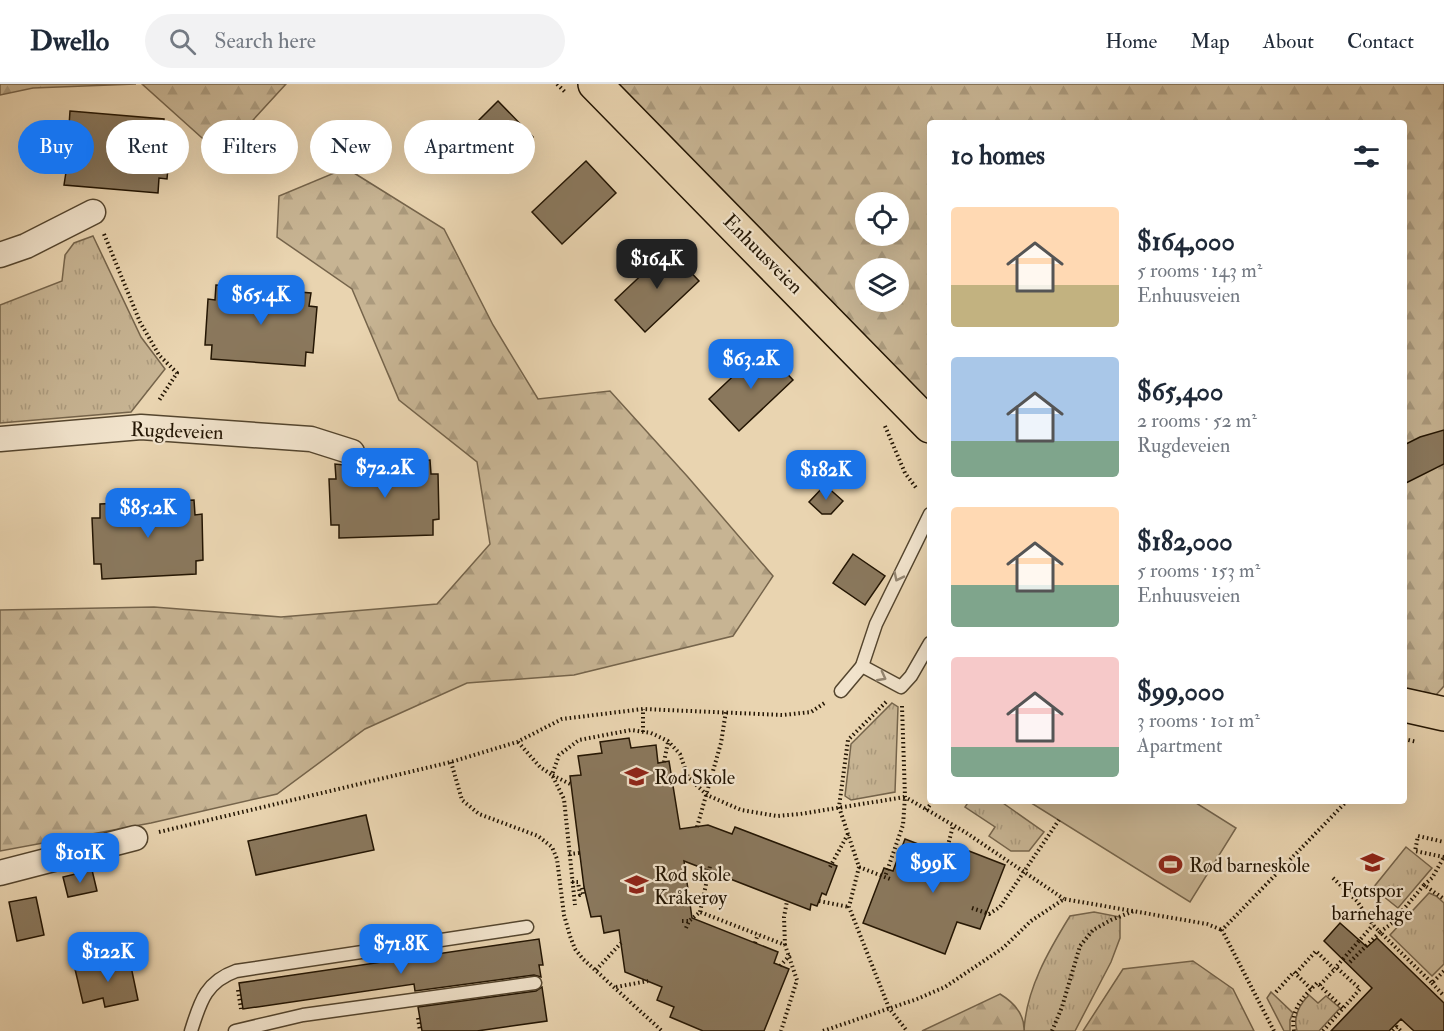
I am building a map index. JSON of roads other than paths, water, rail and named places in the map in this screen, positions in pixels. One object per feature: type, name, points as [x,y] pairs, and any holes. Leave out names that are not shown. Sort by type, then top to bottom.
[{"type":"main road","name":"Enhuusveien","points":[[595,84],[927,423]]},
{"type":"main road","points":[[1407,706],[1444,714]]},
{"type":"street","points":[[0,255],[26,246],[93,212]]},
{"type":"street","name":"Rugdeveien","points":[[0,439],[141,427],[311,439],[352,452]]},
{"type":"street","points":[[0,873],[135,838]]},
{"type":"lane","points":[[841,691],[862,666],[876,624],[927,526]]},
{"type":"lane","points":[[862,666],[902,687],[927,648]]},
{"type":"lane","points":[[191,1031],[207,990],[224,975],[236,971],[527,927]]},
{"type":"lane","points":[[235,1031],[303,1015],[535,983]]},
{"type":"place","name":"Rød Skole","points":[[636,777]]},
{"type":"place","name":"Fotspor barnehage","points":[[1372,862]]},
{"type":"place","name":"Rød barneskole","points":[[1171,865]]},
{"type":"place","name":"Rød skole Kråkerøy","points":[[636,885]]}]
